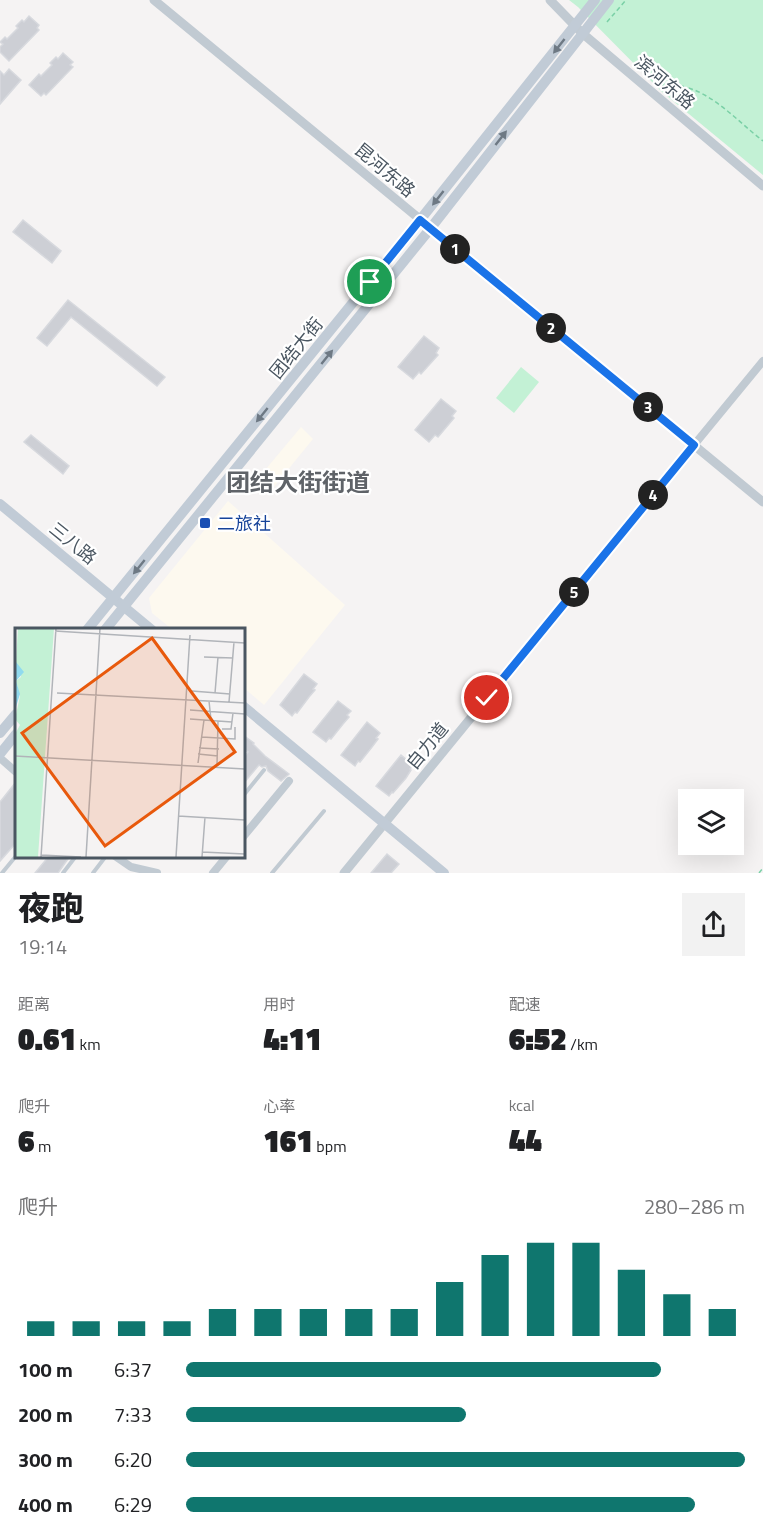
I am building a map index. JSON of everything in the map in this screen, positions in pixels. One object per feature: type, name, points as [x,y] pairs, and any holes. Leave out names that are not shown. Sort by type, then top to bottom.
[{"type":"main road","name":"团结大街","points":[[107,628],[430,229],[579,29],[595,0]]},
{"type":"main road","name":"团结大街","points":[[89,628],[420,220],[579,29],[609,0]]},
{"type":"main road","name":"三八路","points":[[0,504],[150,628]]},
{"type":"main road","points":[[244,707],[444,873]]},
{"type":"main road","points":[[0,733],[15,715]]},
{"type":"main road","points":[[0,756],[15,735]]},
{"type":"street","name":"昆河东路","points":[[154,0],[763,502]]},
{"type":"street","name":"滨河东路","points":[[550,0],[647,89],[763,186]]},
{"type":"street","points":[[694,445],[763,361]]},
{"type":"street","name":"自力道","points":[[345,873],[694,445]]},
{"type":"street","points":[[0,756],[15,771]]},
{"type":"street","points":[[244,836],[289,781]]},
{"type":"street","points":[[118,858],[131,867],[157,873]]},
{"type":"street","points":[[215,872],[226,858]]},
{"type":"lane","points":[[244,795],[264,770]]},
{"type":"lane","points":[[272,873],[324,811]]},
{"type":"lane","points":[[3,873],[15,857]]},
{"type":"lane","points":[[63,873],[74,858]]},
{"type":"lane","points":[[93,873],[104,858]]},
{"type":"path","points":[[608,22],[626,0]]},
{"type":"path","points":[[647,89],[669,85],[681,86],[703,94],[735,116],[763,141]]},
{"type":"path","points":[[759,873],[763,868]]},
{"type":"shaded area","points":[[301,427],[313,439],[269,493],[255,482]]},
{"type":"shaded area","points":[[228,501],[345,605],[264,705],[244,688],[244,628],[171,628],[152,613],[149,598]]},
{"type":"green space","points":[[569,0],[763,0],[763,175],[661,91]]},
{"type":"green space","points":[[521,367],[539,382],[514,413],[496,398]]},
{"type":"building","points":[[29,16],[39,25],[37,28],[39,30],[9,61],[0,52],[3,44],[0,42],[5,37],[7,39],[18,28],[16,26]]},
{"type":"building","points":[[63,53],[73,62],[70,65],[73,67],[46,95],[44,93],[41,96],[29,85],[52,65],[50,63],[56,57],[58,59]]},
{"type":"building","points":[[9,69],[21,80],[0,104],[0,71],[4,75]]},
{"type":"building","points":[[23,220],[61,251],[52,263],[13,232]]},
{"type":"building","points":[[68,300],[165,377],[157,386],[71,317],[47,346],[37,338]]},
{"type":"building","points":[[424,336],[439,348],[436,353],[438,355],[421,374],[419,372],[413,379],[398,367]]},
{"type":"building","points":[[441,399],[456,411],[452,416],[454,418],[438,437],[435,435],[429,442],[415,430]]},
{"type":"building","points":[[31,435],[69,466],[63,474],[24,442]]},
{"type":"building","points":[[304,674],[317,684],[313,689],[315,690],[292,716],[280,705]]},
{"type":"building","points":[[338,701],[351,711],[347,715],[349,717],[326,742],[313,732]]},
{"type":"building","points":[[367,722],[380,733],[372,747],[355,766],[341,755]]},
{"type":"building","points":[[244,736],[265,756],[289,774],[281,781],[268,771],[266,766],[259,765],[244,783],[244,757],[248,752],[244,750]]},
{"type":"building","points":[[401,755],[413,765],[406,778],[389,796],[376,786]]},
{"type":"building","points":[[15,783],[15,844],[0,861],[0,802]]},
{"type":"building","points":[[387,854],[399,864],[391,873],[371,873]]},
{"type":"building","points":[[47,858],[69,858],[58,873],[35,873]]},
{"type":"place","name":"二旅社","points":[[205,523]]},
{"type":"district","name":"团结大街街道","points":[[298,482]]},
{"type":"route","points":[[370,282],[420,220],[694,445],[487,698]]}]
